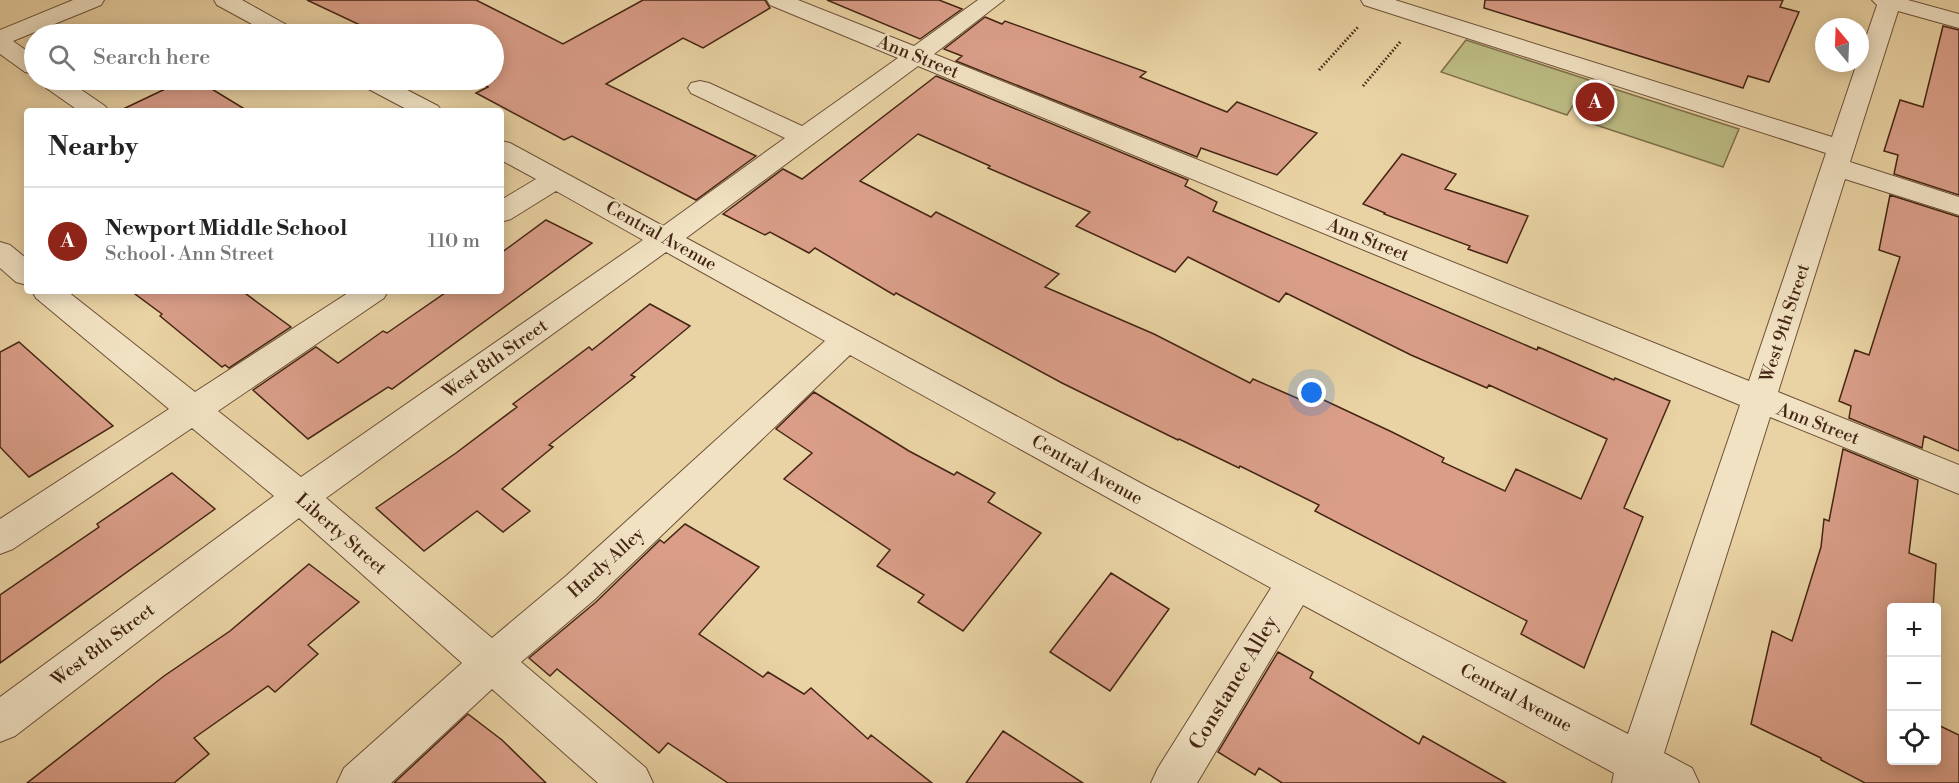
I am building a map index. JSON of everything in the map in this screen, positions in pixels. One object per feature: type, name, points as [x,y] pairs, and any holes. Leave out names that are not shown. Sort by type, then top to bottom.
[{"type":"street","points":[[34,24],[93,0]]},
{"type":"street","points":[[225,0],[268,24]]},
{"type":"street","name":"Ann Street","points":[[778,0],[1959,480]]},
{"type":"street","name":"West 8th Street","points":[[0,722],[299,498],[666,239],[993,0]]},
{"type":"street","points":[[1376,1],[1838,158],[1959,206]]},
{"type":"street","points":[[1887,1],[1959,21]]},
{"type":"street","name":"West 9th Street","points":[[1636,772],[1838,158],[1887,1]]},
{"type":"street","points":[[0,38],[24,28]]},
{"type":"street","points":[[0,43],[24,61]]},
{"type":"street","points":[[700,88],[804,138]]},
{"type":"street","points":[[66,90],[92,108]]},
{"type":"street","points":[[389,90],[423,108]]},
{"type":"street","name":"Central Avenue","points":[[504,151],[1296,582],[1636,772],[1677,783]]},
{"type":"street","points":[[504,211],[556,179]]},
{"type":"street","points":[[0,252],[24,272]]},
{"type":"street","name":"Liberty Street","points":[[51,294],[195,409],[631,783]]},
{"type":"street","points":[[0,538],[195,409],[361,294]]},
{"type":"street","name":"Hardy Alley","points":[[359,783],[490,664],[580,588],[848,338]]},
{"type":"street","name":"Constance Alley","points":[[1173,783],[1296,582]]},
{"type":"path","points":[[1319,70],[1376,1]]},
{"type":"shaded area","points":[[1466,40],[1589,80],[1567,115],[1441,72]]},
{"type":"shaded area","points":[[1605,86],[1739,129],[1723,167],[1584,121]]},
{"type":"building","points":[[307,0],[476,0],[563,44],[643,0],[765,0],[770,8],[703,48],[683,38],[606,84],[756,156],[696,200],[572,136],[564,140],[476,93],[482,90],[504,90],[504,24],[358,24]]},
{"type":"building","points":[[827,0],[939,0],[962,9],[920,39]]},
{"type":"building","points":[[1485,0],[1783,0],[1780,7],[1799,12],[1769,82],[1748,76],[1743,88],[1484,8]]},
{"type":"building","points":[[985,17],[1002,24],[1005,21],[1146,72],[1140,77],[1227,112],[1237,102],[1317,133],[1277,175],[1201,148],[1197,157],[956,61],[962,56],[944,49]]},
{"type":"building","points":[[1943,26],[1959,30],[1959,195],[1894,174],[1898,155],[1884,151],[1900,100],[1923,107]]},
{"type":"building","points":[[936,76],[1188,180],[1185,186],[1217,202],[1213,211],[1537,350],[1538,347],[1670,401],[1624,508],[1643,517],[1584,668],[1521,634],[1527,621],[1315,511],[1319,505],[1062,383],[896,293],[894,295],[815,248],[809,253],[770,232],[765,235],[723,214],[783,169],[802,179]],"holes":[[[918,134],[990,166],[988,168],[1090,212],[1076,226],[1175,272],[1188,257],[1279,302],[1286,293],[1411,355],[1487,388],[1489,385],[1607,439],[1581,499],[1516,469],[1505,491],[1442,462],[1444,458],[1311,394],[1306,402],[1253,379],[1250,383],[1154,334],[1045,287],[1059,274],[936,212],[931,217],[860,181]]]},
{"type":"building","points":[[163,90],[213,90],[243,108],[125,108]]},
{"type":"building","points":[[1402,154],[1456,174],[1445,189],[1528,216],[1507,263],[1468,249],[1470,246],[1363,204]]},
{"type":"building","points":[[1890,195],[1959,217],[1959,451],[1924,436],[1922,448],[1849,418],[1851,406],[1839,401],[1855,350],[1869,355],[1900,257],[1879,250]]},
{"type":"building","points":[[546,220],[592,243],[392,389],[388,387],[308,439],[253,390],[316,347],[338,363],[383,331],[387,333],[444,294],[504,294],[504,251]]},
{"type":"building","points":[[135,294],[246,294],[291,327],[229,368],[225,365],[222,367],[160,316],[162,314]]},
{"type":"building","points":[[650,304],[690,326],[631,375],[635,377],[549,445],[553,447],[502,489],[530,511],[503,532],[477,511],[424,551],[376,508],[456,453],[517,407],[513,404],[589,347],[592,350]]},
{"type":"building","points":[[19,342],[113,426],[29,477],[0,447],[0,352]]},
{"type":"building","points":[[814,392],[909,451],[954,475],[957,472],[995,493],[988,502],[1041,533],[963,631],[918,602],[924,595],[877,566],[890,550],[784,479],[812,453],[776,429]]},
{"type":"building","points":[[1843,449],[1918,480],[1909,553],[1936,564],[1933,603],[1887,603],[1887,765],[1941,765],[1941,726],[1959,735],[1959,783],[1865,783],[1821,758],[1751,724],[1772,631],[1792,641],[1821,547],[1824,519],[1829,521]]},
{"type":"building","points":[[172,473],[215,509],[0,663],[0,595],[99,527],[97,524]]},
{"type":"building","points":[[685,524],[759,567],[699,634],[763,677],[768,672],[804,694],[811,688],[868,739],[871,735],[932,783],[728,783],[668,743],[659,753],[557,669],[550,676],[529,658],[596,602],[660,540],[664,543]]},
{"type":"building","points":[[309,564],[359,602],[308,645],[318,654],[275,692],[268,686],[194,738],[209,754],[174,783],[27,783],[164,676],[230,631]]},
{"type":"building","points":[[1111,573],[1169,609],[1110,691],[1050,652]]},
{"type":"building","points":[[1278,652],[1313,672],[1310,678],[1419,744],[1423,736],[1506,783],[1282,783],[1259,768],[1255,775],[1218,752]]},
{"type":"building","points":[[468,714],[502,740],[546,783],[394,783]]},
{"type":"building","points":[[1003,731],[1083,783],[966,783]]},
{"type":"place","name":"Newport Middle School","points":[[1595,102]]}]
